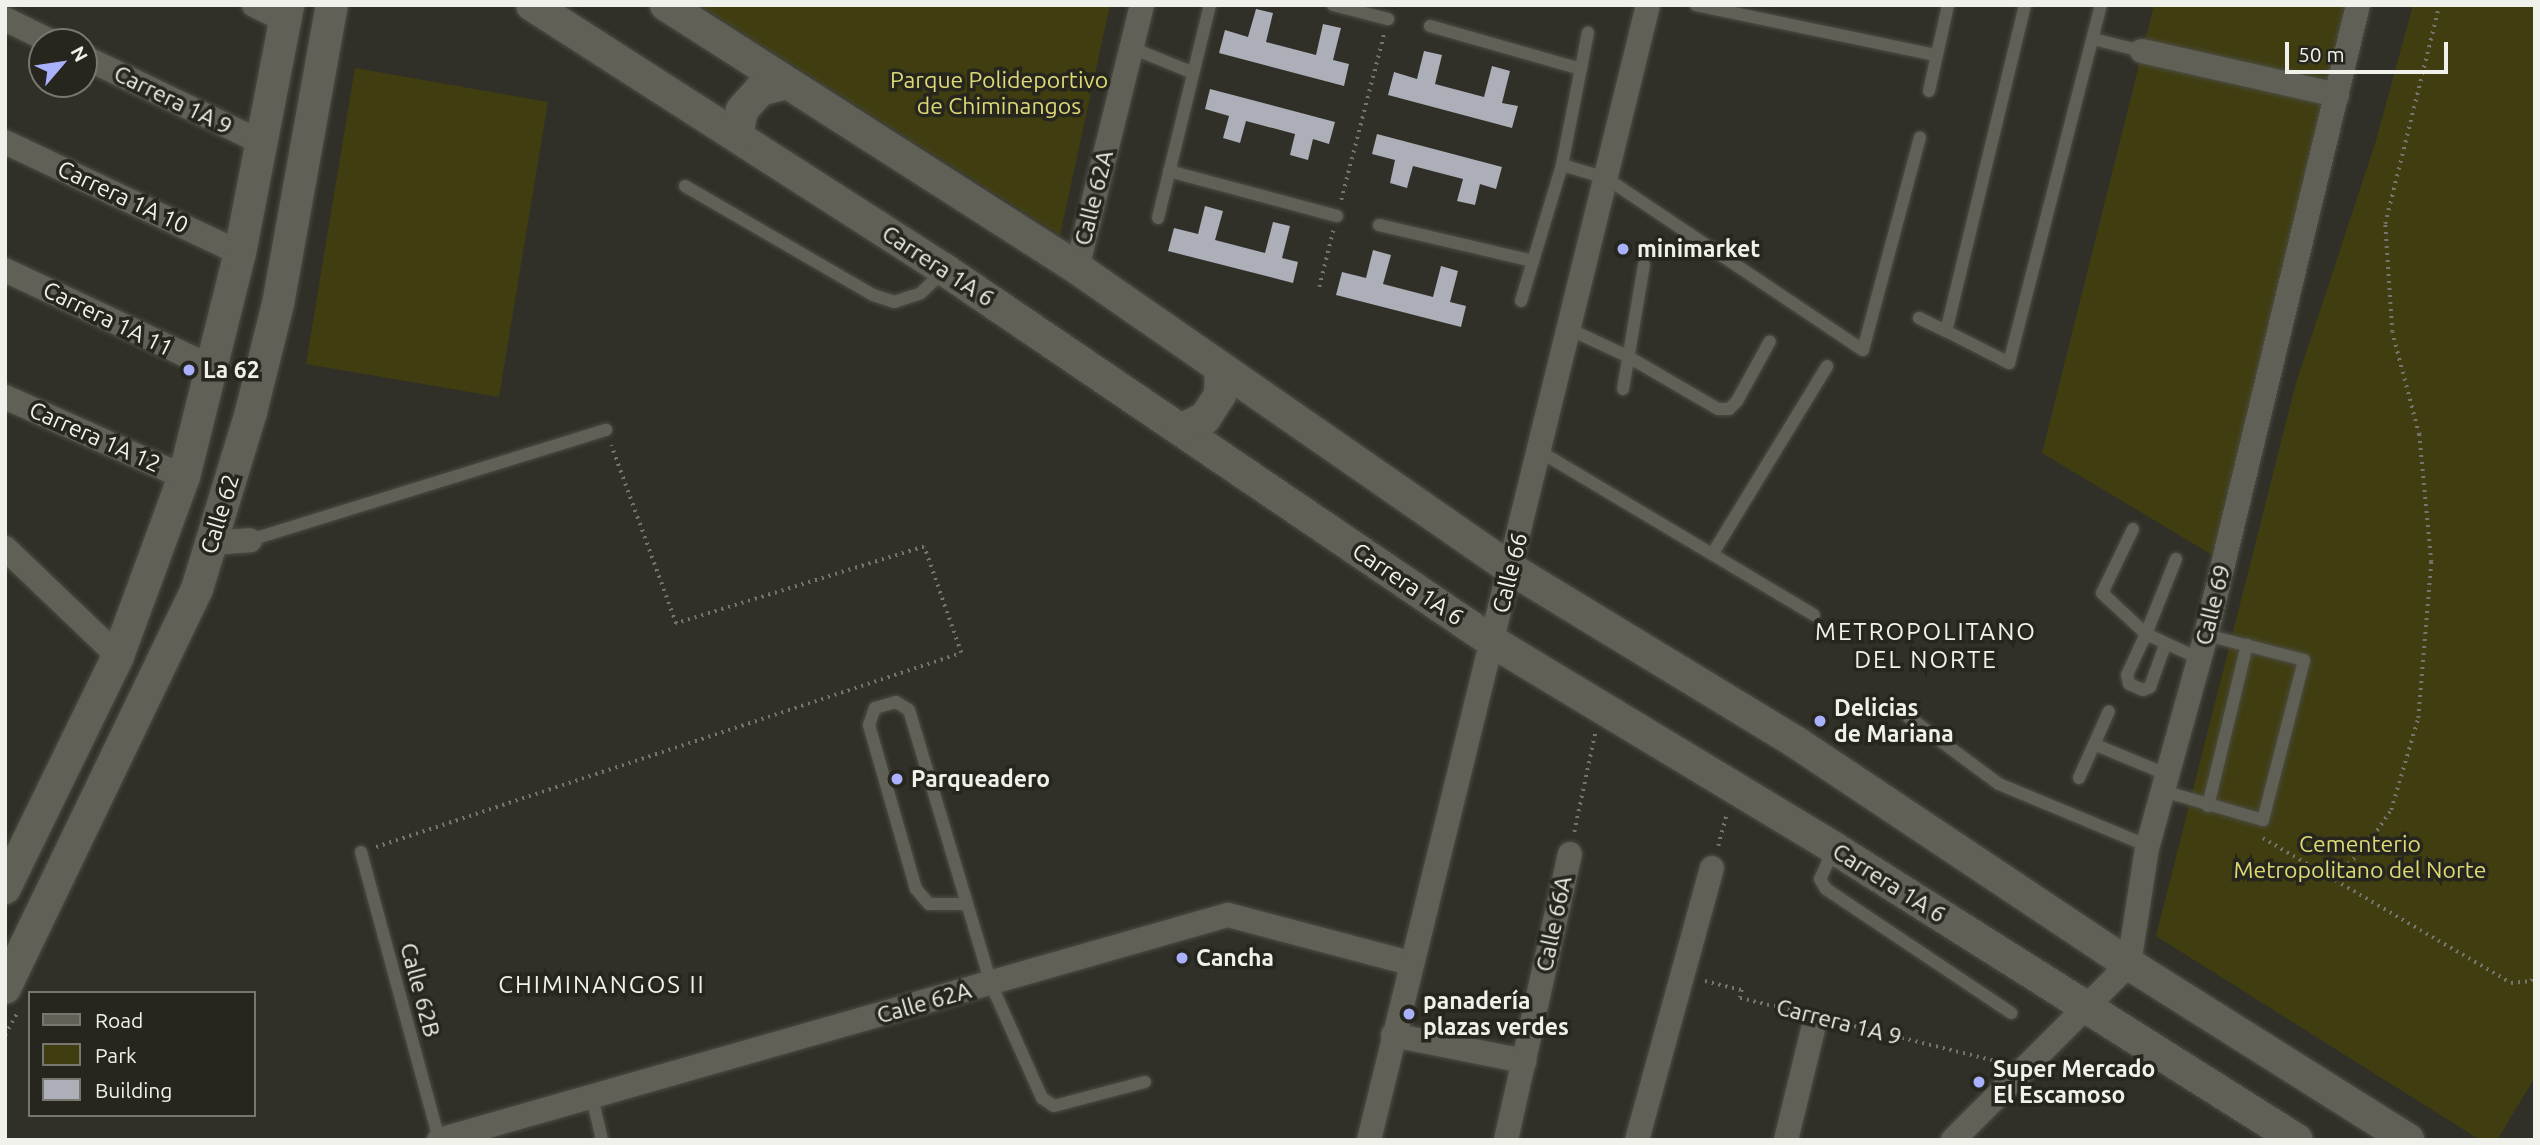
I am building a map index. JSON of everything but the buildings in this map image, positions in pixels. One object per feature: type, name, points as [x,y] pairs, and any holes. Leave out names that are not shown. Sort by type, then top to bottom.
[{"type":"street","points":[[254,5],[286,13]]},
{"type":"street","name":"Carrera 1A 6","points":[[533,5],[945,270],[1493,642],[1833,848],[2297,1140]]},
{"type":"street","points":[[666,5],[1077,268],[1511,569],[1797,743],[2129,964],[2408,1140]]},
{"type":"street","name":"Calle 62A","points":[[1077,268],[1142,5]]},
{"type":"street","name":"Calle 66","points":[[1369,1140],[1410,963],[1493,642],[1648,5]]},
{"type":"street","name":"Calle 69","points":[[2129,964],[2141,844],[2165,783],[2203,647],[2358,5]]},
{"type":"street","name":"Calle 62","points":[[5,988],[175,638],[211,543],[278,304],[336,12]]},
{"type":"street","name":"Calle 62","points":[[5,888],[118,656],[184,477],[240,253],[286,13]]},
{"type":"street","points":[[5,19],[28,30]]},
{"type":"street","points":[[2142,51],[2337,95]]},
{"type":"street","name":"Carrera 1A 9","points":[[98,64],[261,142]]},
{"type":"street","points":[[737,136],[742,110],[760,90],[786,83]]},
{"type":"street","name":"Carrera 1A 10","points":[[5,142],[240,253]]},
{"type":"street","name":"Carrera 1A 11","points":[[5,270],[211,367]]},
{"type":"street","points":[[1181,430],[1205,418],[1220,395],[1221,368]]},
{"type":"street","name":"Carrera 1A 12","points":[[5,397],[184,477]]},
{"type":"street","points":[[211,543],[250,540]]},
{"type":"street","points":[[5,548],[118,656]]},
{"type":"street","name":"Calle 66A","points":[[1506,1140],[1570,854]]},
{"type":"street","points":[[1637,1140],[1712,868]]},
{"type":"street","name":"Calle 62A","points":[[439,1140],[1228,915],[1410,963]]},
{"type":"street","points":[[1959,1138],[2129,964]]},
{"type":"street","points":[[1786,1140],[1813,1020]]},
{"type":"street","points":[[1393,1035],[1524,1061]]},
{"type":"lane","points":[[1158,218],[1191,72],[1210,5]]},
{"type":"lane","points":[[1333,5],[1388,19]]},
{"type":"lane","points":[[1696,5],[1935,55]]},
{"type":"lane","points":[[1928,91],[1948,5]]},
{"type":"lane","points":[[1946,331],[2025,5]]},
{"type":"lane","points":[[1920,318],[2009,363],[2101,5]]},
{"type":"lane","points":[[1430,26],[1581,69]]},
{"type":"lane","points":[[1521,302],[1562,165],[1588,33]]},
{"type":"lane","points":[[2093,38],[2142,51]]},
{"type":"lane","points":[[1132,48],[1191,72]]},
{"type":"lane","points":[[1562,165],[1606,178],[1863,350],[1920,137]]},
{"type":"lane","points":[[1169,171],[1337,216]]},
{"type":"lane","points":[[685,186],[873,295],[894,302],[921,293],[945,270]]},
{"type":"lane","points":[[1379,225],[1533,261]]},
{"type":"lane","points":[[1623,388],[1644,265]]},
{"type":"lane","points":[[1569,329],[1628,356],[1718,409],[1729,409],[1770,341]]},
{"type":"lane","points":[[1713,553],[1827,366]]},
{"type":"lane","points":[[250,540],[606,430]]},
{"type":"lane","points":[[1539,451],[1814,615]]},
{"type":"lane","points":[[2096,746],[2208,806],[2263,820],[2304,660],[2247,645],[2165,645],[2146,634],[2102,593],[2133,529]]},
{"type":"lane","points":[[2165,645],[2150,687],[2143,690],[2129,684],[2126,675],[2146,634],[2176,559]]},
{"type":"lane","points":[[2208,806],[2247,645]]},
{"type":"lane","points":[[965,904],[929,904],[916,889],[869,725],[875,708],[896,702],[909,710],[991,984],[1036,1086],[1054,1106],[1145,1082]]},
{"type":"lane","points":[[2079,778],[2096,746],[2109,711]]},
{"type":"lane","points":[[1907,716],[1999,784],[2141,844]]},
{"type":"lane","points":[[1833,848],[1820,879],[1826,889],[2011,1013]]},
{"type":"lane","name":"Calle 62B","points":[[361,852],[439,1140]]},
{"type":"lane","points":[[592,1097],[602,1140]]},
{"type":"path","points":[[2439,5],[2385,224],[2392,332],[2419,435],[2431,562],[2418,718],[2391,810],[2365,848],[2343,869],[2329,873],[2511,983],[2531,981],[2535,976]]},
{"type":"path","points":[[1319,287],[1388,19]]},
{"type":"path","points":[[361,852],[961,653],[924,547],[676,624],[606,430]]},
{"type":"path","name":"Calle 66A","points":[[1570,854],[1600,708]]},
{"type":"path","points":[[1712,868],[1734,787]]},
{"type":"path","name":"Carrera 1A 9","points":[[1682,976],[1742,990],[1740,998],[1813,1020],[2006,1063]]},
{"type":"green space","name":"Parque Polideportivo de Chiminangos","points":[[699,5],[1110,5],[1060,235]]},
{"type":"green space","points":[[2154,5],[2358,5],[2224,562],[2042,453]]},
{"type":"green space","name":"Cementerio Metropolitano del Norte","points":[[2413,5],[2535,5],[2535,1077],[2497,1140],[2480,1140],[2156,936],[2296,383],[2375,144]]},
{"type":"green space","points":[[355,68],[548,102],[499,397],[306,364]]},
{"type":"place","name":"minimarket","points":[[1623,249]]},
{"type":"place","name":"La 62","points":[[189,370]]},
{"type":"place","name":"Delicias de Mariana","points":[[1820,721]]},
{"type":"place","name":"Parqueadero","points":[[897,779]]},
{"type":"place","name":"Cancha","points":[[1182,958]]},
{"type":"place","name":"panadería plazas verdes","points":[[1409,1014]]},
{"type":"place","name":"Super Mercado El Escamoso","points":[[1979,1082]]},
{"type":"district","name":"METROPOLITANO DEL NORTE","points":[[1926,646]]},
{"type":"district","name":"CHIMINANGOS II","points":[[602,985]]}]
